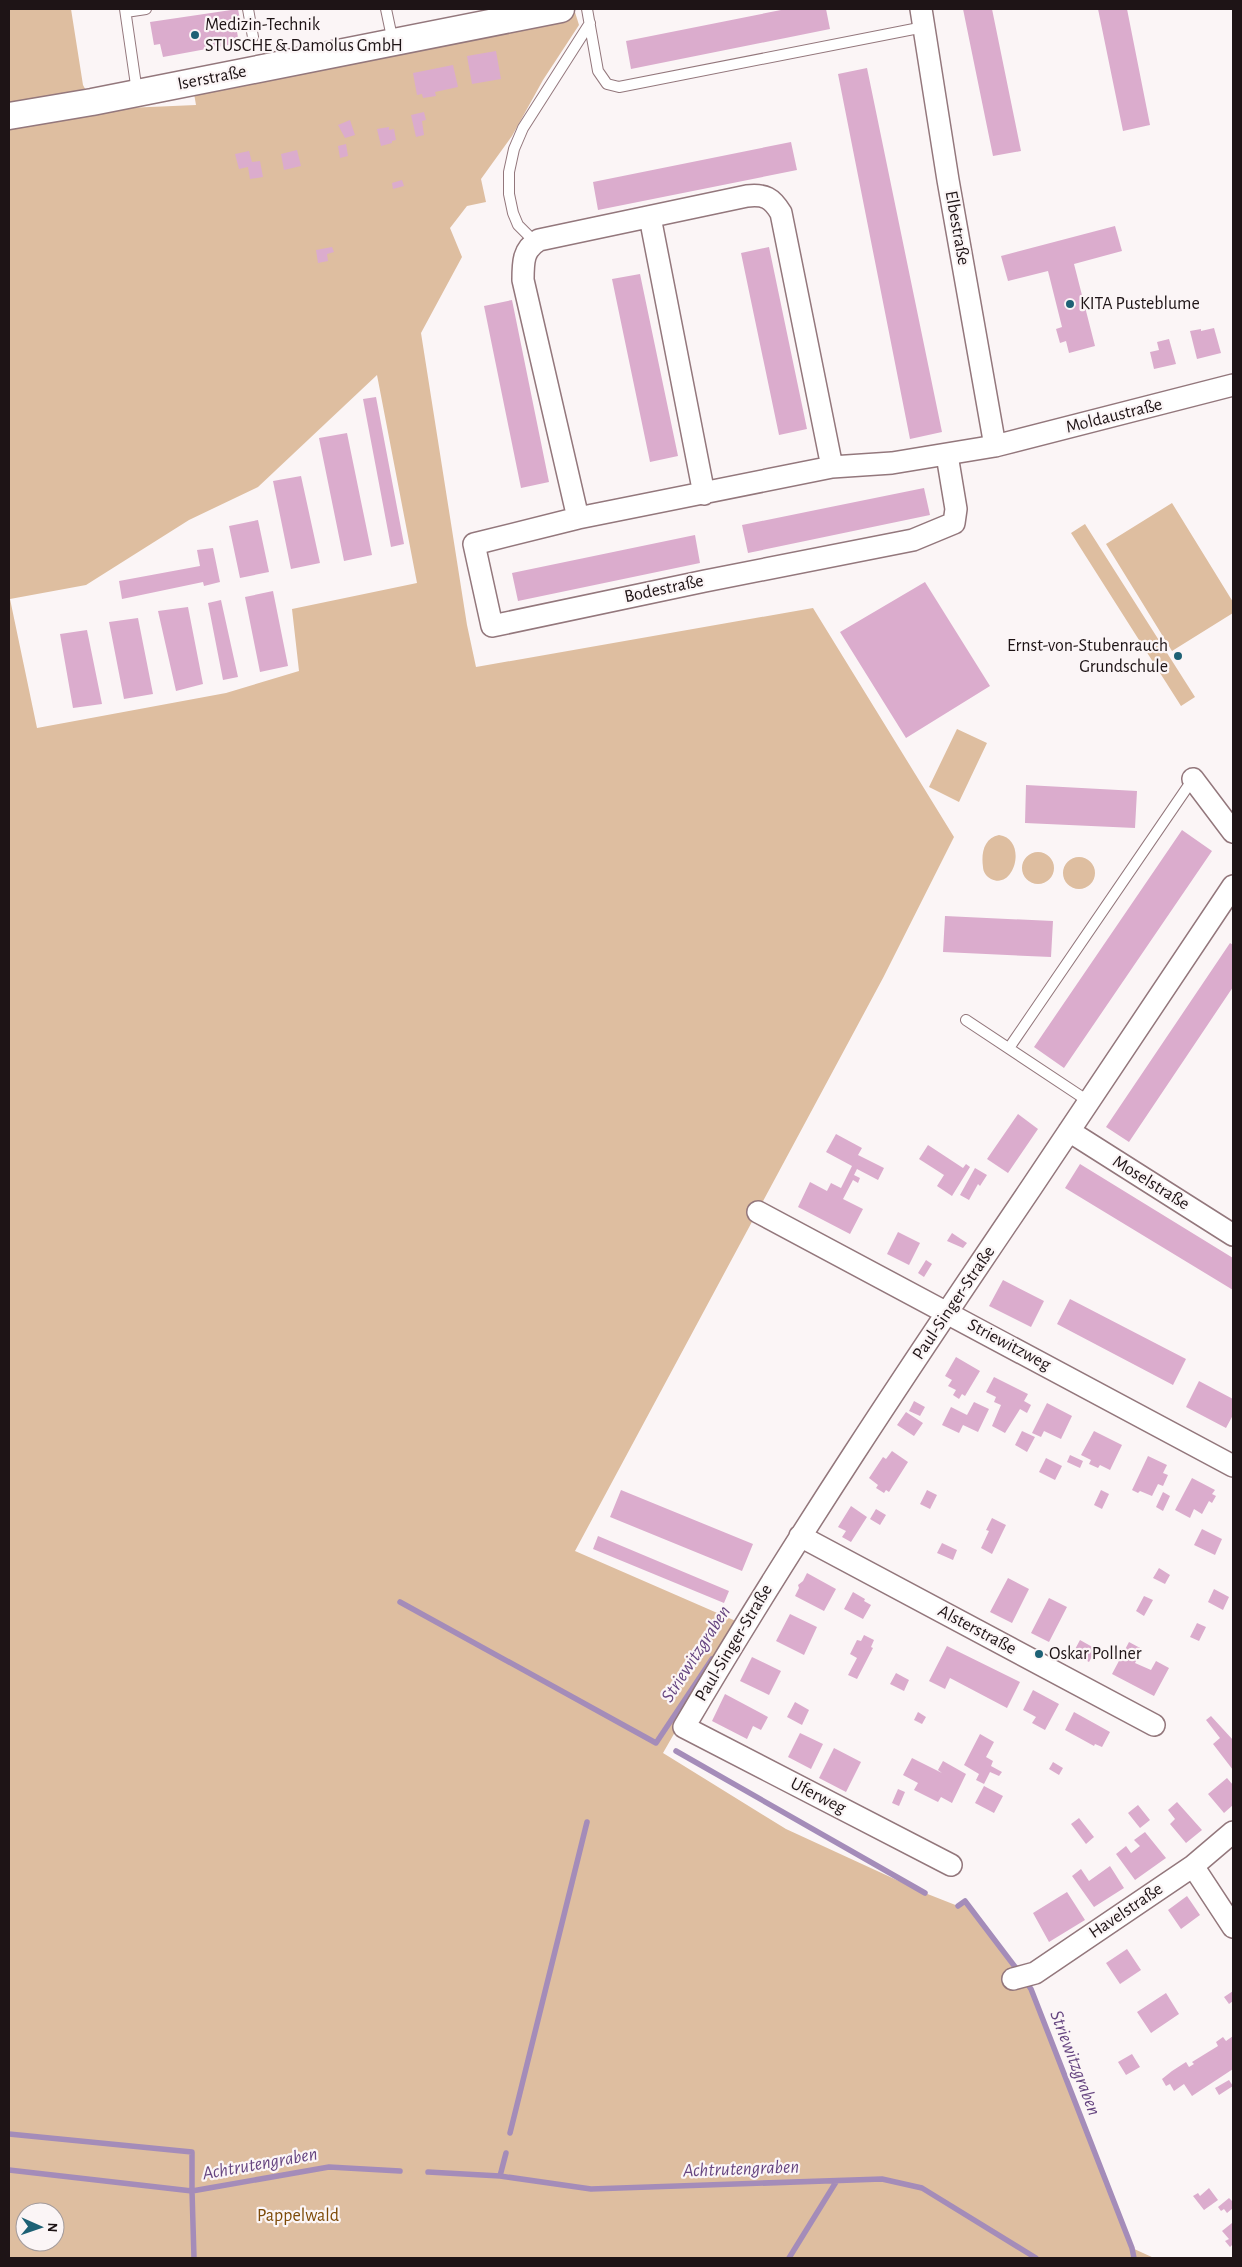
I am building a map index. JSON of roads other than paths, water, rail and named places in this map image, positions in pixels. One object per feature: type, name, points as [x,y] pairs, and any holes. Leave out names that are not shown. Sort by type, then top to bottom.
[{"type":"street","name":"Iserstraße","points":[[9,116],[137,93],[549,10]]},
{"type":"street","name":"Elbestraße","points":[[922,18],[948,180],[995,446]]},
{"type":"street","points":[[578,518],[524,280],[525,253],[535,242],[747,196],[759,194],[773,200],[782,213],[832,466]]},
{"type":"street","points":[[650,217],[704,494]]},
{"type":"street","name":"Moldaustraße","points":[[995,446],[1233,385]]},
{"type":"street","name":"Bodestraße","points":[[947,455],[956,509],[954,523],[913,540],[492,626],[474,544],[578,518],[704,494],[832,466],[892,463],[995,446]]},
{"type":"street","points":[[1193,779],[1233,832]]},
{"type":"street","name":"Paul-Singer-Straße","points":[[684,1727],[744,1625],[800,1536],[947,1312],[1233,886]]},
{"type":"street","name":"Moselstraße","points":[[1069,1131],[1233,1235]]},
{"type":"street","name":"Striewitzweg","points":[[758,1212],[1233,1466]]},
{"type":"street","name":"Alsterstraße","points":[[800,1536],[1154,1725]]},
{"type":"street","name":"Uferweg","points":[[684,1727],[951,1865]]},
{"type":"street","name":"Havelstraße","points":[[1013,1979],[1035,1973],[1193,1866],[1233,1832]]},
{"type":"street","points":[[1193,1866],[1233,1927]]},
{"type":"lane","points":[[137,93],[126,10],[146,9]]},
{"type":"lane","points":[[248,9],[253,38]]},
{"type":"lane","points":[[386,9],[393,42]]},
{"type":"lane","points":[[587,9],[598,71],[607,84],[619,87],[922,18]]},
{"type":"lane","points":[[535,242],[518,225],[513,214],[509,179],[514,148],[524,128],[590,23]]},
{"type":"lane","points":[[1009,1048],[1193,779]]},
{"type":"lane","points":[[966,1020],[1088,1101]]},
{"type":"waterway","name":"Striewitzgraben","points":[[400,1602],[656,1743],[712,1659]]},
{"type":"waterway","name":"Striewitzgraben","points":[[676,1751],[925,1893]]},
{"type":"waterway","points":[[510,2133],[587,1822]]},
{"type":"waterway","name":"Striewitzgraben","points":[[958,1906],[965,1901],[1019,1972]]},
{"type":"waterway","name":"Striewitzgraben","points":[[1024,1979],[1031,1989],[1132,2248],[1134,2258]]},
{"type":"waterway","points":[[9,2134],[192,2152],[192,2191],[9,2170]]},
{"type":"waterway","points":[[500,2176],[506,2153]]},
{"type":"waterway","name":"Achtrutengraben","points":[[194,2258],[192,2191],[329,2167],[400,2171]]},
{"type":"waterway","name":"Achtrutengraben","points":[[428,2172],[500,2176],[591,2189],[882,2179],[922,2188],[1036,2258]]},
{"type":"waterway","points":[[789,2258],[836,2182]]},
{"type":"place","name":"Medizin-Technik STUSCHE & Damolus GmbH","points":[[195,35]]},
{"type":"place","name":"KITA Pusteblume","points":[[1070,304]]},
{"type":"place","name":"Ernst-von-Stubenrauch Grundschule","points":[[1178,656]]},
{"type":"place","name":"Oskar Pollner","points":[[1039,1654]]},
{"type":"park label","name":"Pappelwald","points":[[298,2216]]}]
